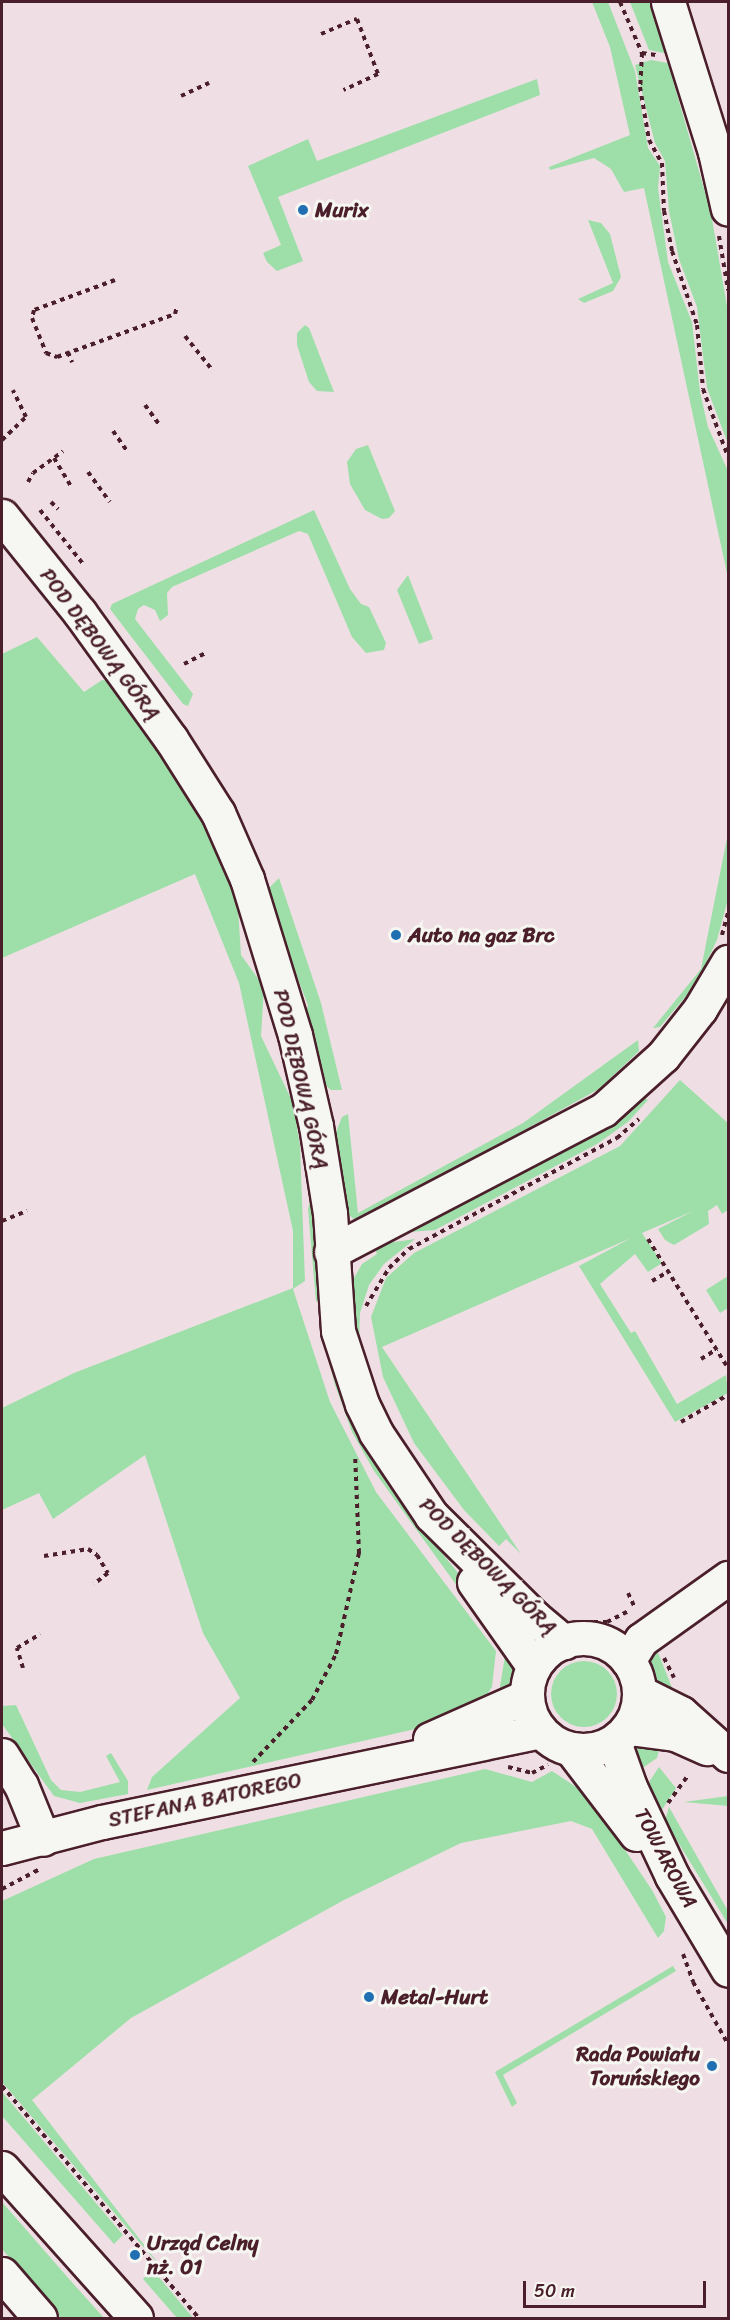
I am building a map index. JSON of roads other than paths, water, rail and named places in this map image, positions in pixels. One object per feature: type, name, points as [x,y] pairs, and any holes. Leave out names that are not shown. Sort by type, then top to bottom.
[{"type":"street","points":[[668,2],[687,55],[729,209]]},
{"type":"street","name":"POD DĘBOWĄ GÓRĄ","points":[[2,516],[116,661],[218,813],[247,879],[295,1035],[316,1126],[330,1213],[338,1331],[362,1404],[392,1462],[430,1515],[535,1618],[579,1640]]},
{"type":"street","points":[[331,1252],[603,1110],[663,1056],[700,1009],[729,962]]},
{"type":"street","points":[[430,1515],[531,1682],[541,1731],[571,1749],[672,1876]]},
{"type":"street","points":[[531,1682],[545,1653],[717,1585]]},
{"type":"street","points":[[628,1661],[641,1640],[717,1585]]},
{"type":"street","points":[[579,1640],[617,1650],[628,1661],[639,1692],[637,1710],[621,1735]]},
{"type":"street","name":"STEFANA BATOREGO","points":[[368,1766],[531,1682]]},
{"type":"street","points":[[639,1692],[681,1713],[729,1756]]},
{"type":"street","name":"STEFANA BATOREGO","points":[[2,1848],[102,1822],[541,1731]]},
{"type":"street","points":[[571,1749],[594,1749],[621,1735],[675,1734],[729,1756]]},
{"type":"street","name":"TOWAROWA","points":[[621,1735],[630,1787],[672,1876],[729,1970]]},
{"type":"street","points":[[2,1755],[21,1785],[43,1839]]},
{"type":"street","name":"STEFANA BATOREGO","points":[[2,1866],[43,1839]]},
{"type":"street","points":[[2,2168],[136,2319]]},
{"type":"street","points":[[2,2274],[40,2319]]},
{"type":"place","name":"Murix","points":[[303,210]]},
{"type":"place","name":"Auto na gaz Brc","points":[[396,935]]},
{"type":"place","name":"Metal-Hurt","points":[[369,1997]]},
{"type":"place","name":"Rada Powiatu Toruńskiego","points":[[712,2066]]},
{"type":"place","name":"Urząd Celny nż. 01","points":[[135,2255]]}]
